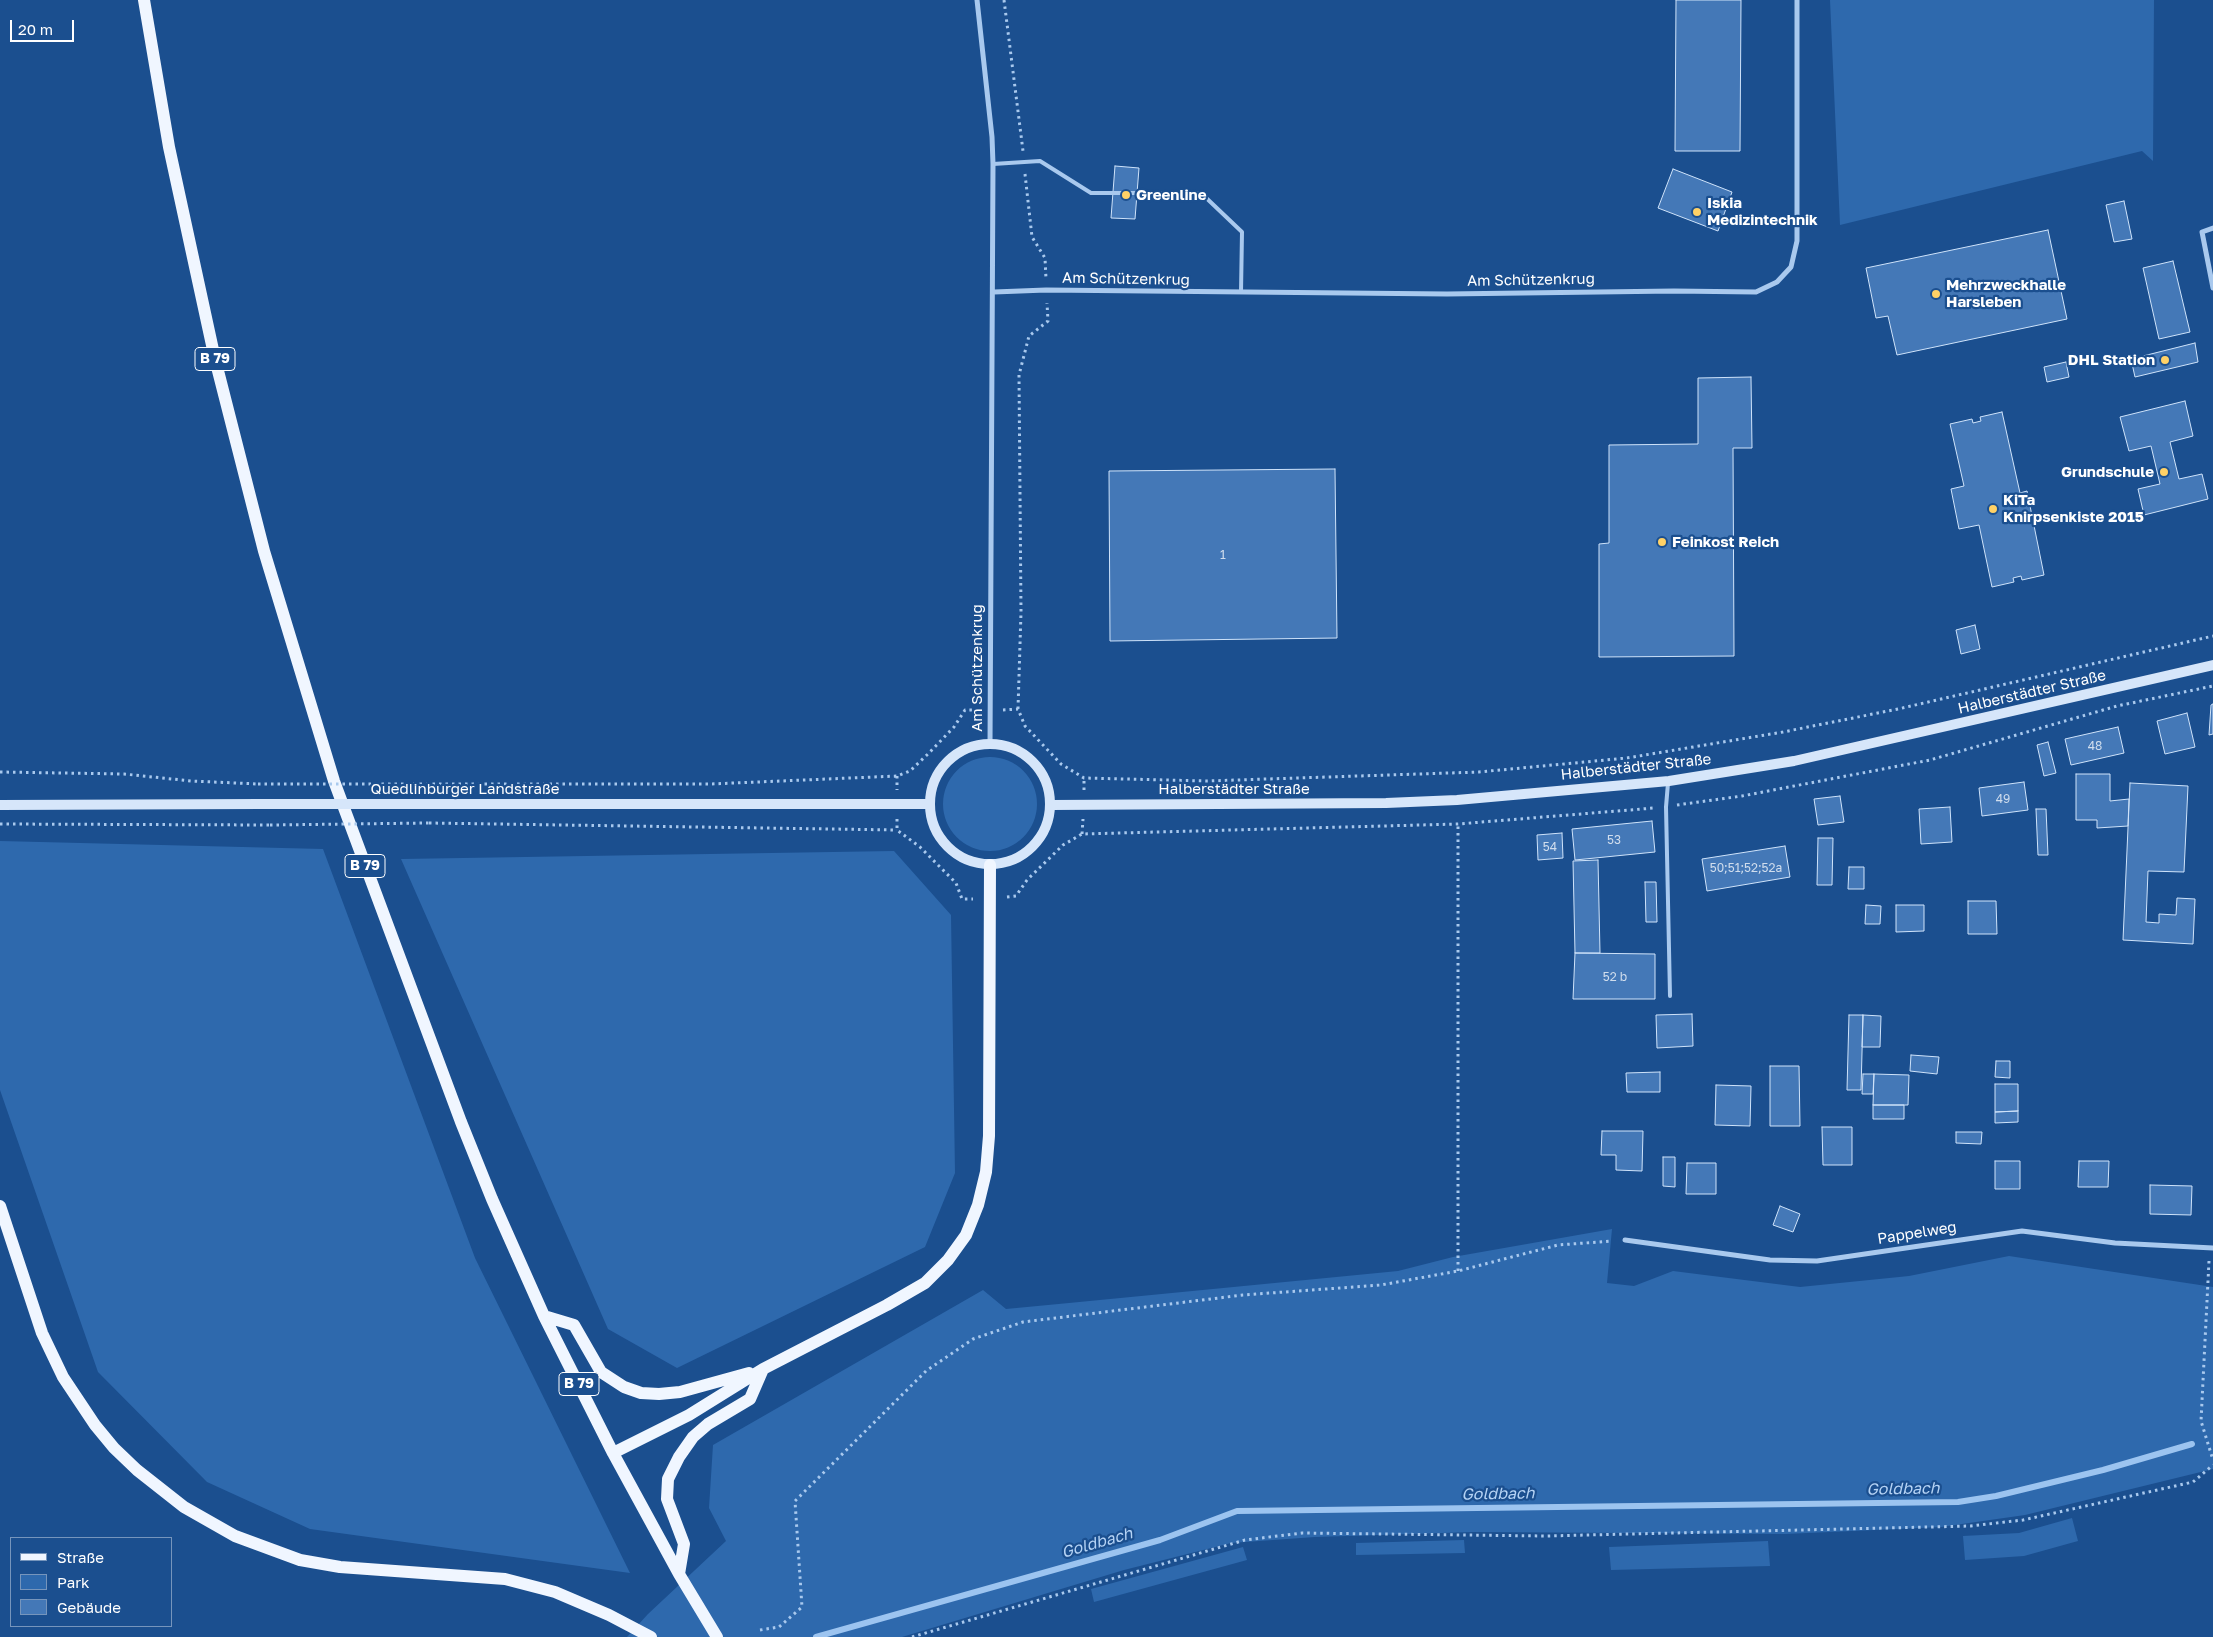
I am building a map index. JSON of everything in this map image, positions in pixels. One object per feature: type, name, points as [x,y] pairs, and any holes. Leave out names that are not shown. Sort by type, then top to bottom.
[{"type":"main road","name":"B 79","points":[[144,0],[169,147],[215,359],[264,551],[312,712],[361,856],[461,1122],[492,1199],[544,1316],[613,1453],[679,1574],[717,1637]]},
{"type":"main road","name":"Halberstädter Straße","points":[[1051,805],[1386,803],[1457,800],[1669,781],[1794,761],[2213,665]]},
{"type":"main road","points":[[990,744],[1006,746],[1020,752],[1033,761],[1046,782],[1051,805],[1045,831],[1028,852],[1016,859],[990,865],[963,859],[947,847],[935,830],[930,804],[935,778],[943,767],[964,750],[976,745],[990,744]]},
{"type":"main road","name":"Quedlinburger Landstraße","points":[[0,804],[930,804]]},
{"type":"main road","points":[[613,1453],[689,1415],[764,1369],[887,1305],[925,1282],[948,1260],[966,1235],[978,1205],[986,1172],[989,1136],[990,865]]},
{"type":"main road","points":[[0,1206],[42,1333],[63,1377],[95,1426],[114,1448],[149,1480],[184,1507],[235,1536],[300,1560],[340,1567],[505,1579],[564,1596],[609,1614],[651,1637]]},
{"type":"main road","points":[[544,1316],[574,1325],[601,1372],[624,1387],[641,1392],[659,1394],[680,1392],[764,1369]]},
{"type":"main road","points":[[679,1574],[684,1544],[667,1499],[668,1479],[692,1437],[708,1424],[750,1399],[764,1369]]},
{"type":"street","name":"Am Schützenkrug","points":[[977,0],[992,136],[993,164],[994,292],[990,744]]},
{"type":"street","name":"Am Schützenkrug","points":[[994,292],[1046,290],[1447,294],[1674,291],[1756,292],[1777,282],[1791,267],[1797,242],[1797,0]]},
{"type":"street","points":[[2213,228],[2202,232],[2213,288]]},
{"type":"street","name":"Pappelweg","points":[[1626,1240],[1770,1260],[1817,1261],[2022,1231],[2115,1242],[2211,1248]]},
{"type":"lane","points":[[993,164],[1040,161],[1091,193],[1201,193],[1242,232],[1241,292]]},
{"type":"lane","points":[[1669,781],[1666,807],[1670,996]]},
{"type":"path","points":[[1004,0],[1032,237],[1045,258],[1048,321],[1029,336],[1019,375],[1021,612],[1018,709],[1025,726],[1061,764],[1084,778],[1207,781],[1479,772],[1627,758],[1783,732],[1898,709],[2213,636]]},
{"type":"path","points":[[0,772],[124,774],[190,781],[258,784],[711,784],[897,776],[910,771],[928,754],[954,727],[965,710],[1018,709]]},
{"type":"path","points":[[897,776],[897,830]]},
{"type":"path","points":[[0,824],[429,824],[897,830],[920,846],[956,883],[962,899],[1016,896],[1027,880],[1063,845],[1082,834],[1458,824],[1458,1271]]},
{"type":"path","points":[[760,1630],[779,1627],[802,1607],[795,1501],[926,1371],[973,1340],[1023,1322],[1243,1295],[1381,1285],[1458,1271],[1558,1245],[1626,1240]]},
{"type":"path","points":[[2211,1248],[2201,1421],[2213,1460]]},
{"type":"path","points":[[912,1637],[1245,1540],[1302,1532],[1545,1536],[1971,1526],[2023,1520],[2193,1482],[2213,1465]]},
{"type":"green space","points":[[1830,0],[2154,0],[2153,161],[2142,151],[1840,225]]},
{"type":"green space","points":[[990,757],[1008,761],[1023,771],[1033,786],[1037,804],[1033,822],[1023,837],[1008,847],[990,851],[972,847],[957,837],[947,822],[943,804],[947,786],[957,771],[972,761]]},
{"type":"green space","points":[[0,841],[323,849],[475,1258],[630,1573],[310,1529],[207,1482],[98,1372],[0,1090]]},
{"type":"green space","points":[[894,851],[951,915],[955,1173],[925,1247],[677,1368],[608,1329],[401,859]]},
{"type":"green space","points":[[1612,1229],[1607,1283],[1634,1286],[1673,1271],[1800,1287],[1909,1276],[2009,1256],[2213,1287],[2213,1469],[2025,1515],[1941,1527],[1785,1534],[1473,1532],[1315,1537],[1231,1543],[1124,1570],[902,1637],[627,1637],[648,1614],[726,1541],[709,1508],[713,1445],[983,1290],[1006,1309],[1069,1303],[1398,1271],[1453,1257]]},
{"type":"green space","points":[[2072,1518],[2078,1541],[2024,1556],[1965,1560],[1963,1536],[2019,1533]]},
{"type":"green space","points":[[1464,1540],[1465,1553],[1356,1555],[1356,1543]]},
{"type":"green space","points":[[1768,1541],[1770,1566],[1611,1570],[1609,1547]]},
{"type":"green space","points":[[1243,1547],[1247,1560],[1094,1602],[1091,1589]]},
{"type":"building","points":[[1676,0],[1741,0],[1740,151],[1675,151]]},
{"type":"building","points":[[1115,166],[1139,168],[1135,219],[1111,218]]},
{"type":"building","points":[[1673,169],[1732,192],[1718,231],[1658,208]]},
{"type":"building","points":[[2124,201],[2132,239],[2114,242],[2106,205]]},
{"type":"building","points":[[2048,230],[2067,319],[1897,355],[1888,316],[1876,318],[1866,268]]},
{"type":"building","points":[[2173,261],[2190,332],[2159,339],[2143,268]]},
{"type":"building","name":"DHL Station","points":[[2195,343],[2198,362],[2135,377],[2131,359]]},
{"type":"building","points":[[2066,362],[2069,377],[2047,382],[2044,367]]},
{"type":"building","points":[[1751,377],[1752,448],[1733,448],[1734,656],[1599,657],[1599,544],[1609,543],[1609,445],[1698,444],[1698,378]]},
{"type":"building","points":[[2185,401],[2193,436],[2170,442],[2179,479],[2202,474],[2208,499],[2144,515],[2138,489],[2160,484],[2151,446],[2129,451],[2120,417]]},
{"type":"building","name":"KiTa Knirpsenkiste 2015","points":[[2002,412],[2020,493],[2027,491],[2044,575],[2022,580],[2021,576],[2013,578],[2014,582],[1992,587],[1979,525],[1959,529],[1951,489],[1964,486],[1950,424],[1972,419],[1973,423],[1981,421],[1980,417]]},
{"type":"building","points":[[1335,469],[1337,638],[1110,641],[1109,471]]},
{"type":"building","points":[[1975,625],[1980,649],[1961,654],[1956,630]]},
{"type":"building","points":[[2213,704],[2213,734],[2209,735],[2211,705]]},
{"type":"building","points":[[2187,713],[2195,747],[2165,754],[2157,721]]},
{"type":"building","points":[[2118,727],[2124,753],[2071,765],[2065,739]]},
{"type":"building","points":[[2048,742],[2056,773],[2044,776],[2037,745]]},
{"type":"building","points":[[2076,774],[2110,774],[2110,801],[2129,799],[2128,826],[2097,828],[2097,820],[2076,820]]},
{"type":"building","points":[[2024,782],[2028,810],[1982,816],[1979,788]]},
{"type":"building","points":[[2130,783],[2188,786],[2184,872],[2148,871],[2146,922],[2159,923],[2159,914],[2176,915],[2177,898],[2195,899],[2193,944],[2123,940]]},
{"type":"building","points":[[1840,796],[1844,822],[1818,825],[1814,799]]},
{"type":"building","points":[[1950,807],[1952,842],[1921,844],[1919,809]]},
{"type":"building","points":[[2036,809],[2046,809],[2048,855],[2038,855]]},
{"type":"building","points":[[1652,821],[1655,852],[1575,860],[1572,829]]},
{"type":"building","points":[[1562,833],[1563,858],[1538,860],[1537,835]]},
{"type":"building","points":[[1818,838],[1833,838],[1832,885],[1817,885]]},
{"type":"building","points":[[1785,846],[1790,877],[1707,891],[1702,859]]},
{"type":"building","points":[[1598,860],[1600,953],[1575,953],[1573,861]]},
{"type":"building","points":[[1849,867],[1864,867],[1864,889],[1848,889]]},
{"type":"building","points":[[1645,882],[1656,882],[1657,922],[1646,922]]},
{"type":"building","points":[[1968,901],[1996,901],[1997,934],[1968,934]]},
{"type":"building","points":[[1866,905],[1881,906],[1880,924],[1865,924]]},
{"type":"building","points":[[1896,905],[1924,905],[1924,931],[1896,932]]},
{"type":"building","points":[[1575,953],[1655,954],[1655,999],[1573,999]]},
{"type":"building","points":[[1692,1014],[1693,1046],[1657,1048],[1656,1015]]},
{"type":"building","points":[[1849,1015],[1863,1015],[1861,1090],[1847,1090]]},
{"type":"building","points":[[1863,1015],[1881,1016],[1880,1047],[1862,1047]]},
{"type":"building","points":[[1911,1055],[1939,1057],[1937,1074],[1910,1071]]},
{"type":"building","points":[[1996,1061],[2010,1061],[2010,1078],[1995,1077]]},
{"type":"building","points":[[1770,1066],[1799,1066],[1800,1126],[1770,1126]]},
{"type":"building","points":[[1660,1072],[1660,1092],[1627,1092],[1626,1073]]},
{"type":"building","points":[[1863,1074],[1874,1074],[1873,1094],[1862,1094]]},
{"type":"building","points":[[1874,1074],[1909,1075],[1908,1105],[1873,1105]]},
{"type":"building","points":[[1995,1084],[2018,1084],[2018,1111],[1995,1112]]},
{"type":"building","points":[[1716,1085],[1751,1086],[1750,1126],[1715,1125]]},
{"type":"building","points":[[1873,1105],[1904,1105],[1904,1119],[1873,1119]]},
{"type":"building","points":[[2018,1111],[2018,1122],[1995,1123],[1995,1112]]},
{"type":"building","points":[[1822,1127],[1852,1127],[1852,1165],[1823,1165]]},
{"type":"building","points":[[1602,1131],[1643,1131],[1642,1171],[1616,1170],[1616,1155],[1601,1155]]},
{"type":"building","points":[[1956,1132],[1982,1132],[1981,1144],[1956,1143]]},
{"type":"building","points":[[1663,1157],[1675,1157],[1675,1187],[1663,1186]]},
{"type":"building","points":[[1995,1161],[2020,1161],[2020,1189],[1995,1189]]},
{"type":"building","points":[[2079,1161],[2109,1161],[2108,1187],[2078,1187]]},
{"type":"building","points":[[1687,1163],[1716,1163],[1716,1194],[1686,1194]]},
{"type":"building","points":[[2150,1185],[2192,1186],[2191,1215],[2150,1214]]},
{"type":"building","points":[[1780,1206],[1800,1214],[1793,1232],[1773,1225]]},
{"type":"waterway","name":"Goldbach","points":[[816,1637],[1160,1540],[1237,1511],[1958,1502],[1996,1496],[2103,1470],[2192,1444]]},
{"type":"place","name":"Greenline","points":[[1126,195]]},
{"type":"place","name":"Iskia Medizintechnik","points":[[1697,212]]},
{"type":"place","name":"Mehrzweckhalle Harsleben","points":[[1936,294]]},
{"type":"place","name":"DHL Station","points":[[2165,360]]},
{"type":"place","name":"Grundschule","points":[[2164,472]]},
{"type":"place","name":"KiTa Knirpsenkiste 2015","points":[[1993,509]]},
{"type":"place","name":"Feinkost Reich","points":[[1662,542]]}]
